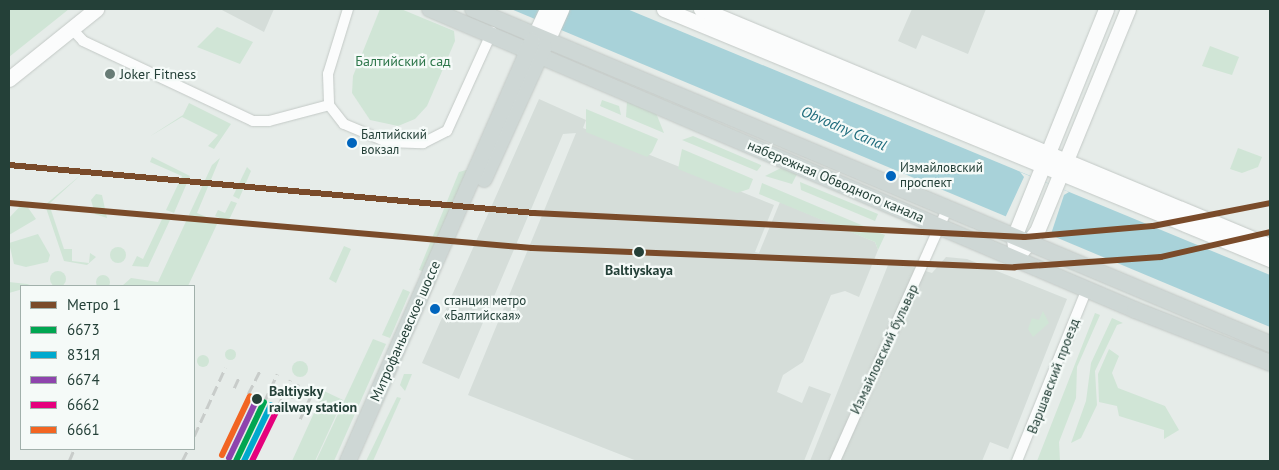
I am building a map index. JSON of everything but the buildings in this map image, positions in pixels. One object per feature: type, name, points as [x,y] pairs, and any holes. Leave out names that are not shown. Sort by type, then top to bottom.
[{"type":"main road","points":[[9,79],[96,9]]},
{"type":"main road","name":"набережная Обводного канала","points":[[430,9],[1087,289],[1270,362]]},
{"type":"main road","name":"набережная Обводного канала","points":[[473,9],[497,19],[545,27],[947,210],[1034,238],[1270,344]]},
{"type":"main road","points":[[545,27],[561,9]]},
{"type":"main road","points":[[664,9],[1270,259]]},
{"type":"main road","points":[[701,9],[1043,166]]},
{"type":"main road","points":[[1016,258],[1017,231],[1106,9]]},
{"type":"main road","points":[[1016,258],[1034,238],[1128,9]]},
{"type":"main road","name":"Митрофаньевское шоссе","points":[[359,461],[545,27]]},
{"type":"main road","name":"Митрофаньевское шоссе","points":[[348,461],[534,54]]},
{"type":"main road","points":[[1061,173],[1270,246]]},
{"type":"street","points":[[348,9],[328,74],[329,105],[344,124],[387,142],[431,140],[453,123],[497,19]]},
{"type":"street","points":[[72,29],[83,41],[181,88],[262,122],[329,105]]},
{"type":"street","name":"Измайловский бульвар","points":[[835,461],[947,210]]},
{"type":"street","name":"Варшавский проезд","points":[[1017,461],[1087,289]]},
{"type":"shaded area","points":[[220,9],[274,9],[264,32]]},
{"type":"shaded area","points":[[912,9],[986,9],[968,54],[922,35],[916,49],[898,41]]},
{"type":"shaded area","points":[[539,99],[586,120],[583,128],[774,205],[755,252],[759,253],[780,202],[875,242],[878,250],[859,297],[845,291],[831,295],[803,362],[783,375],[777,392],[802,403],[809,386],[831,394],[804,461],[637,461],[468,395],[576,133],[563,134],[459,379],[422,363]]},
{"type":"shaded area","points":[[946,257],[967,259],[1067,299],[1008,449],[990,442],[982,461],[810,461],[890,260],[932,273]]},
{"type":"green space","points":[[9,9],[69,9],[9,57]]},
{"type":"green space","name":"Балтийский сад","points":[[380,9],[401,9],[454,31],[455,41],[427,106],[415,119],[398,126],[370,120],[352,93],[353,76]]},
{"type":"green space","points":[[217,27],[253,42],[240,64],[197,47]]},
{"type":"green space","points":[[1210,46],[1239,57],[1232,75],[1202,66]]},
{"type":"green space","points":[[602,100],[619,106],[621,115],[600,106]]},
{"type":"green space","points":[[627,101],[656,113],[664,133],[626,117]]},
{"type":"green space","points":[[189,103],[231,124],[214,149],[208,146],[218,135],[182,117],[149,137],[183,115]]},
{"type":"green space","points":[[586,109],[658,139],[652,152],[647,157],[586,132]]},
{"type":"green space","points":[[693,136],[761,166],[757,171],[682,140]]},
{"type":"green space","points":[[1238,148],[1262,157],[1258,167],[1242,173],[1230,169]]},
{"type":"green space","points":[[682,149],[753,179],[749,189],[737,193],[678,169]]},
{"type":"green space","points":[[152,157],[190,176],[174,213],[166,210],[182,176],[150,162]]},
{"type":"green space","points":[[220,158],[197,213],[218,222],[188,285],[123,285],[131,278],[158,282],[212,165]]},
{"type":"green space","points":[[247,167],[251,171],[239,199],[233,196]]},
{"type":"green space","points":[[781,168],[798,172],[792,184],[765,176]]},
{"type":"green space","points":[[470,169],[425,272],[419,270],[459,172]]},
{"type":"green space","points":[[83,173],[49,204],[64,249],[72,249],[72,261],[89,263],[90,253],[96,257],[87,265],[64,261],[45,205]]},
{"type":"green space","points":[[800,182],[878,214],[875,221],[801,190]]},
{"type":"green space","points":[[762,183],[885,235],[878,250],[875,242],[759,194]]},
{"type":"green space","points":[[96,194],[102,195],[107,218],[95,214],[91,200]]},
{"type":"green space","points":[[231,201],[237,203],[228,222],[215,216],[218,210],[225,213]]},
{"type":"green space","points":[[24,202],[36,219],[9,235],[9,218]]},
{"type":"green space","points":[[163,217],[170,220],[148,267],[132,266],[137,256],[143,259]]},
{"type":"green space","points":[[38,234],[50,255],[48,262],[26,267],[14,264],[9,243]]},
{"type":"green space","points":[[344,246],[351,249],[336,283],[329,279]]},
{"type":"green space","points":[[115,247],[121,247],[126,252],[124,261],[115,263],[110,258],[110,252]]},
{"type":"green space","points":[[58,271],[64,273],[64,285],[52,285],[50,279],[52,273]]},
{"type":"green space","points":[[100,276],[106,276],[109,279],[109,285],[97,285],[97,279]]},
{"type":"green space","points":[[9,282],[30,285],[20,285],[20,290],[9,293]]},
{"type":"green space","points":[[403,289],[410,292],[390,338],[382,335]]},
{"type":"green space","points":[[1043,311],[1049,323],[1033,337],[1028,329],[1032,318],[1039,320]]},
{"type":"green space","points":[[1095,313],[1100,315],[1077,367],[1076,398],[1059,442],[1060,461],[1037,461]]},
{"type":"green space","points":[[1112,318],[1123,323],[1117,325],[1095,371],[1097,405],[1081,438],[1071,443],[1086,401],[1091,363]]},
{"type":"green space","points":[[373,339],[386,344],[334,461],[316,461]]},
{"type":"green space","points":[[230,348],[236,354],[230,360],[224,354]]},
{"type":"green space","points":[[1109,349],[1119,356],[1112,373],[1118,388],[1165,406],[1179,430],[1164,439],[1164,430],[1119,416],[1117,406],[1099,402],[1098,374]]},
{"type":"green space","points":[[205,355],[208,356],[208,366],[201,367],[198,366],[197,359],[198,356]]},
{"type":"green space","points":[[300,361],[308,369],[300,377],[292,369]]},
{"type":"green space","points":[[404,374],[412,374],[405,391],[400,385]]},
{"type":"green space","points":[[324,391],[343,400],[315,461],[292,461]]},
{"type":"green space","points":[[397,397],[401,398],[373,461],[366,461]]},
{"type":"water","name":"Obvodny Canal","points":[[511,9],[627,9],[1270,275],[1270,327]]},
{"type":"pier","points":[[1020,172],[1069,192],[1064,195],[1050,237],[1005,218],[1024,177]]},
{"type":"railway","points":[[195,434],[225,368]]},
{"type":"railway","points":[[248,394],[261,368]]},
{"type":"railway","points":[[264,402],[277,374]]},
{"type":"railway","points":[[234,388],[240,375]]},
{"type":"railway","points":[[277,408],[290,380]]},
{"type":"railway","points":[[285,412],[298,384]]},
{"type":"railway","points":[[300,419],[313,391]]},
{"type":"railway","points":[[69,461],[74,450]]},
{"type":"railway","points":[[182,461],[188,450]]},
{"type":"metro line","name":"1","points":[[9,165],[534,213],[1024,237],[1153,226],[1270,203]]},
{"type":"metro line","name":"1","points":[[9,203],[532,248],[1015,267],[1161,257],[1270,232]]},
{"type":"transit line","name":"6661","points":[[222,455],[250,396]]},
{"type":"transit line","name":"6674","points":[[229,458],[257,399]]},
{"type":"transit line","name":"6673","points":[[236,461],[264,402]]},
{"type":"transit line","name":"831Я","points":[[244,461],[271,405]]},
{"type":"transit line","name":"6662","points":[[252,461],[278,408]]},
{"type":"place","name":"Joker Fitness","points":[[110,74]]},
{"type":"place","name":"Балтийский вокзал","points":[[352,143]]},
{"type":"place","name":"Измайловский проспект","points":[[891,176]]},
{"type":"place","name":"Baltiyskaya","points":[[639,252]]},
{"type":"place","name":"станция метро «Балтийская»","points":[[435,309]]},
{"type":"place","name":"Baltiysky railway station","points":[[257,399]]}]
